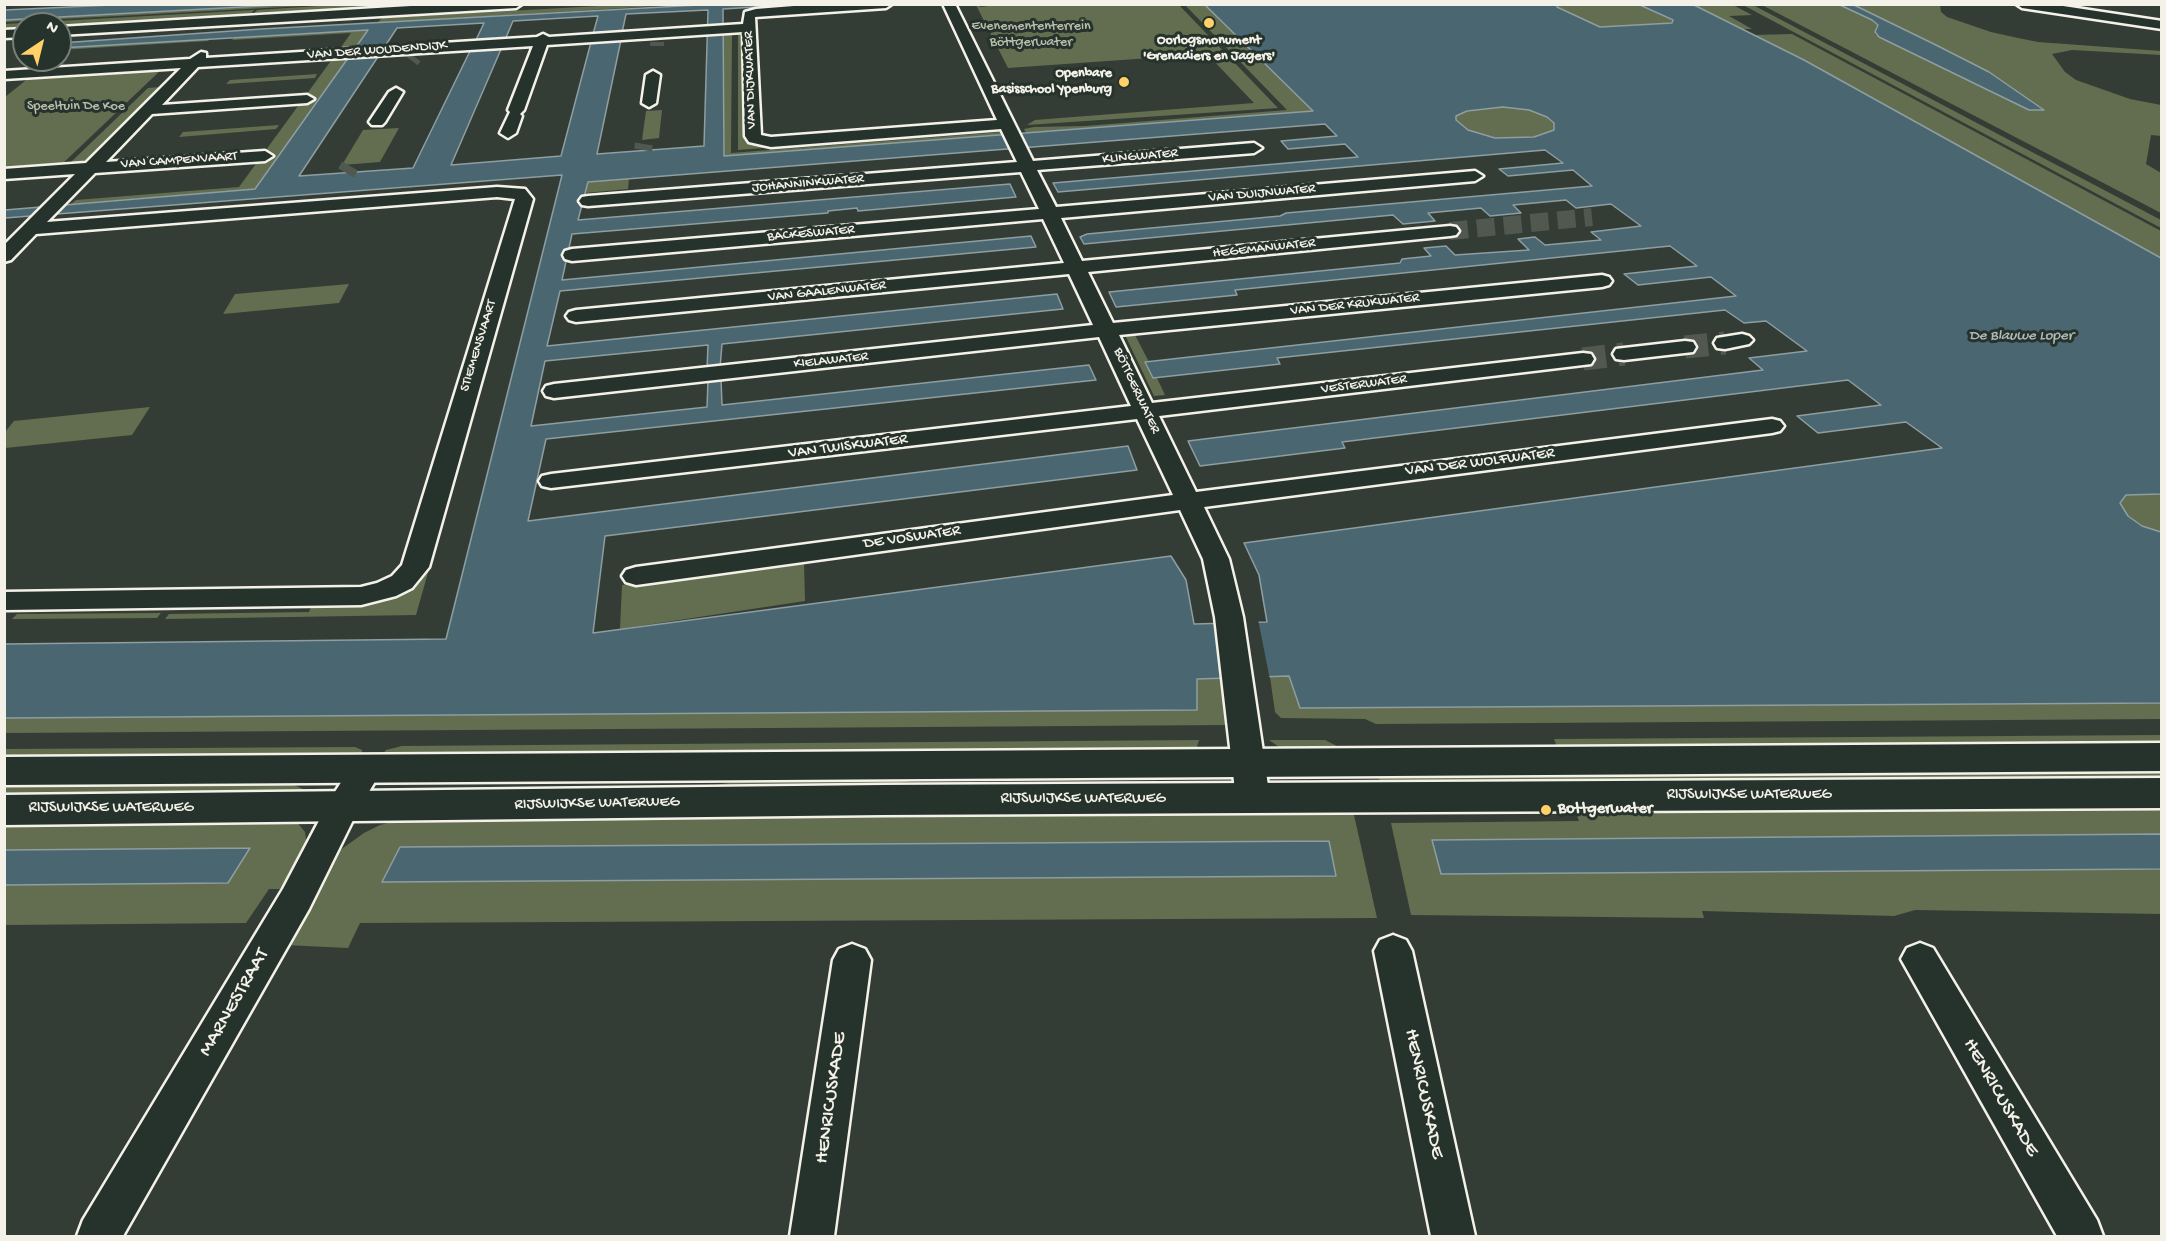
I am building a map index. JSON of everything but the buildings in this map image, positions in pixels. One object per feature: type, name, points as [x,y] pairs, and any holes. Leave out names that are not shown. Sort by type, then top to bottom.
[{"type":"main road","name":"RIJSWIJKSE WATERWEG","points":[[4,810],[883,800],[1251,781],[2162,757]]},
{"type":"main road","name":"RIJSWIJKSE WATERWEG","points":[[4,771],[367,768],[2162,793]]},
{"type":"street","points":[[72,31],[227,31],[516,4]]},
{"type":"street","name":"VAN DIJKWATER","points":[[886,4],[755,12],[749,16],[753,136],[759,141],[771,142],[1008,128]]},
{"type":"street","name":"BÖTTGERWATER","points":[[949,4],[1078,267],[1216,559],[1229,617],[1251,781]]},
{"type":"street","points":[[2022,4],[2162,25]]},
{"type":"street","name":"VAN DER WOUDENDIJK","points":[[8,77],[385,51],[415,57],[544,34],[656,53],[705,30],[749,28]]},
{"type":"street","name":"VAN CAMPENVAART","points":[[4,256],[227,31]]},
{"type":"street","points":[[508,133],[544,34]]},
{"type":"street","points":[[649,103],[656,53]]},
{"type":"street","points":[[377,122],[399,86]]},
{"type":"street","points":[[148,110],[307,99]]},
{"type":"street","name":"KLINGWATER","points":[[1023,158],[1254,148]]},
{"type":"street","name":"VAN CAMPENVAART","points":[[93,168],[264,156]]},
{"type":"street","name":"JOHANNINKWATER","points":[[588,201],[1023,158]]},
{"type":"street","points":[[4,174],[93,168]]},
{"type":"street","name":"VAN DUIJNWATER","points":[[1050,212],[1475,176]]},
{"type":"street","name":"STIEMENSVAART","points":[[4,601],[361,596],[402,582],[415,567],[524,199],[519,193],[497,192],[37,224]]},
{"type":"street","name":"BACKESWATER","points":[[572,255],[1050,212]]},
{"type":"street","name":"HEGEMANWATER","points":[[1078,267],[1450,231]]},
{"type":"street","name":"VAN GAALENWATER","points":[[576,316],[1078,267]]},
{"type":"street","name":"VAN DER KRUKWATER","points":[[1107,330],[1602,280]]},
{"type":"street","name":"KIELAWATER","points":[[554,391],[1107,330]]},
{"type":"street","points":[[1624,354],[1685,347]]},
{"type":"street","name":"VESTERWATER","points":[[1146,411],[1583,359]]},
{"type":"street","name":"VAN TWISKWATER","points":[[551,481],[1146,411]]},
{"type":"street","name":"VAN DER WOLFWATER","points":[[1188,501],[1772,426]]},
{"type":"street","name":"DE VOSWATER","points":[[636,576],[1188,501]]},
{"type":"street","name":"MARNESTRAAT","points":[[99,1236],[296,898],[343,807],[367,768]]},
{"type":"street","name":"HENRICUSKADE","points":[[1393,951],[1453,1236]]},
{"type":"street","name":"HENRICUSKADE","points":[[1920,959],[2081,1236]]},
{"type":"street","name":"HENRICUSKADE","points":[[812,1236],[852,960]]},
{"type":"green space","points":[[348,4],[466,5],[251,17],[257,10]]},
{"type":"green space","points":[[1557,4],[1640,5],[1673,21],[1672,23],[1599,27],[1556,7]]},
{"type":"green space","points":[[278,5],[322,5],[72,18],[72,16]]},
{"type":"green space","points":[[617,5],[674,5],[377,23],[382,18]]},
{"type":"green space","name":"Evenemententerrein Böttgerwater","points":[[976,5],[981,7],[995,5],[1179,5],[1278,108],[1027,125],[1035,120],[1254,103],[1207,54],[1008,68]]},
{"type":"green space","points":[[1185,5],[1205,5],[1314,111],[1026,133],[1024,129],[1034,127],[1085,126],[1287,110]]},
{"type":"green space","points":[[1694,5],[1733,5],[1752,15],[1729,16],[1752,29],[1742,29]]},
{"type":"green space","points":[[1743,5],[1753,5],[2161,220],[2161,228]]},
{"type":"green space","points":[[1762,5],[1840,5],[1872,20],[1878,25],[1875,34],[1879,37],[1973,82],[1969,63],[1854,5],[1940,5],[1941,12],[1947,17],[1991,32],[2018,38],[2038,42],[2161,51],[2161,55],[2072,50],[2052,54],[2065,72],[2076,80],[2130,99],[2161,105],[2161,136],[2151,135],[2146,164],[2161,173],[2161,213]]},
{"type":"green space","points":[[254,10],[248,17],[72,27],[72,20]]},
{"type":"green space","points":[[5,24],[12,24],[12,31],[5,31]]},
{"type":"green space","points":[[368,30],[354,49],[339,50],[351,33],[232,40],[235,37]]},
{"type":"green space","points":[[723,33],[732,33],[731,153],[1001,132],[1002,135],[724,156]]},
{"type":"green space","points":[[738,34],[741,34],[744,136],[752,142],[998,129],[738,150]]},
{"type":"green space","points":[[1792,34],[2161,231],[2161,258],[1754,35]]},
{"type":"green space","points":[[210,39],[208,41],[72,49],[72,47]]},
{"type":"green space","points":[[349,57],[255,189],[71,204],[76,200],[239,187],[333,58]]},
{"type":"green space","name":"Speeltuin De Koe","points":[[162,69],[61,165],[5,169],[5,97],[30,77]]},
{"type":"green space","points":[[317,74],[315,78],[226,84],[230,80]]},
{"type":"green space","points":[[161,87],[86,162],[70,163],[148,88]]},
{"type":"green space","points":[[1503,107],[1529,110],[1547,117],[1554,123],[1554,130],[1534,137],[1495,138],[1468,130],[1456,120],[1456,116],[1467,111]]},
{"type":"green space","points":[[662,110],[659,138],[642,140],[646,111]]},
{"type":"green space","points":[[279,125],[276,129],[179,137],[183,132]]},
{"type":"green space","points":[[399,128],[380,162],[342,165],[363,130]]},
{"type":"green space","points":[[629,178],[628,189],[585,193],[588,182]]},
{"type":"green space","points":[[349,284],[339,303],[223,314],[235,294]]},
{"type":"green space","points":[[1134,333],[1149,362],[1146,363],[1153,378],[1157,378],[1165,395],[1154,396],[1125,335]]},
{"type":"green space","points":[[479,392],[416,615],[165,619],[169,614],[309,612],[312,604],[356,606],[385,599],[407,587],[473,393]]},
{"type":"green space","points":[[150,407],[132,435],[5,448],[5,432],[14,421]]},
{"type":"green space","points":[[2161,494],[2161,532],[2142,526],[2127,516],[2120,502],[2126,495]]},
{"type":"green space","points":[[804,563],[805,601],[620,629],[622,585]]},
{"type":"green space","points":[[161,613],[157,618],[12,619],[17,614]]},
{"type":"green space","points":[[1289,676],[1300,708],[2161,703],[2162,719],[1376,724],[1365,719],[1281,718],[1275,712],[1270,677]]},
{"type":"green space","points":[[1221,678],[1229,725],[5,733],[4,718],[1197,710],[1197,679]]},
{"type":"green space","points":[[2161,735],[2162,750],[1560,754],[1554,739]]},
{"type":"green space","points":[[1199,740],[1197,747],[1190,751],[377,760],[386,750],[402,746]]},
{"type":"green space","points":[[1269,740],[1325,740],[1339,747],[1341,755],[1282,749]]},
{"type":"green space","points":[[355,747],[362,750],[362,757],[5,765],[4,749]]},
{"type":"green space","points":[[2161,763],[2162,786],[1382,791],[1377,769]]},
{"type":"green space","points":[[793,773],[1159,776],[1156,779],[912,781],[815,796],[426,791],[696,788]]},
{"type":"green space","points":[[4,779],[287,782],[310,792],[5,801]]},
{"type":"green space","points":[[2161,800],[2161,834],[1432,840],[1441,874],[2161,869],[2161,914],[1915,910],[1894,916],[1702,911],[1704,918],[1411,915],[1391,823],[1579,821],[1573,804]]},
{"type":"green space","points":[[1352,806],[1377,918],[360,923],[348,948],[285,945],[332,859],[364,833],[380,825],[400,820]],"holes":[[[1329,841],[1336,875],[383,882],[400,848]]]},
{"type":"green space","points":[[5,816],[295,820],[305,832],[306,840],[280,889],[269,889],[246,923],[5,925],[4,885],[228,883],[250,849],[5,850]]},
{"type":"water","points":[[111,4],[278,5],[72,16],[72,12],[12,12],[12,20],[5,20],[5,10]]},
{"type":"water","name":"De Blauwe Loper","points":[[717,4],[788,5],[723,9],[724,156],[1313,111],[1205,5],[1557,5],[1600,27],[1672,23],[1673,20],[1640,5],[1694,5],[1804,60],[2161,258],[2161,494],[2126,495],[2120,503],[2128,516],[2142,526],[2161,532],[2161,703],[1300,708],[1289,676],[1197,679],[1197,710],[5,718],[5,644],[446,639],[562,175],[5,218],[5,210],[255,189],[368,30],[72,47],[72,42],[261,29]],"holes":[[[708,10],[704,146],[597,154],[621,40],[591,42],[561,156],[451,165],[502,47],[471,49],[413,168],[299,176],[397,28],[484,23],[475,42],[505,40],[513,21],[598,16],[593,34],[622,33],[626,14]],[[1503,107],[1529,110],[1547,117],[1554,123],[1554,130],[1534,137],[1495,138],[1468,130],[1456,120],[1456,116],[1467,111]],[[1325,124],[1337,136],[1281,141],[1288,149],[1345,144],[1358,157],[1053,183],[1058,192],[1545,150],[1563,163],[1499,169],[1508,176],[1573,170],[1592,186],[1286,213],[1280,216],[1087,234],[1080,237],[1084,244],[1393,215],[1403,224],[1435,221],[1428,213],[1481,208],[1490,216],[1521,213],[1513,205],[1566,200],[1576,208],[1611,204],[1641,226],[1591,232],[1601,240],[1545,245],[1535,237],[1518,239],[1529,250],[1455,255],[1446,246],[1424,248],[1431,256],[1402,259],[1400,263],[1109,292],[1116,307],[1237,295],[1235,290],[1670,246],[1697,266],[1624,274],[1638,285],[1711,277],[1736,296],[1145,362],[1153,378],[1280,364],[1277,358],[1725,310],[1744,323],[1766,321],[1807,351],[1749,358],[1763,370],[1188,441],[1200,466],[1345,448],[1342,442],[1848,380],[1881,405],[1797,416],[1818,433],[1906,422],[1942,448],[1244,543],[1259,575],[1267,622],[1194,624],[1186,580],[1171,556],[593,633],[605,536],[1137,470],[1128,446],[528,521],[546,439],[1096,380],[1089,365],[722,405],[721,379],[708,381],[707,407],[531,426],[545,361],[708,345],[707,369],[720,368],[722,344],[1063,309],[1057,294],[547,346],[560,291],[1036,247],[1031,236],[562,280],[572,234],[828,213],[828,211],[857,208],[858,211],[1016,197],[1010,184],[578,220],[588,182]]]},
{"type":"water","points":[[1840,5],[1854,5],[1989,72],[2044,110],[2029,110],[1879,37],[1875,32],[1878,25],[1872,20]]},
{"type":"water","points":[[2161,834],[2161,869],[1441,874],[1432,840]]},
{"type":"water","points":[[1329,841],[1336,876],[382,882],[400,847]]},
{"type":"water","points":[[250,848],[228,883],[5,885],[5,850]]},
{"type":"pier","points":[[1258,619],[1270,680],[1222,681],[1214,621]]},
{"type":"tunnel","points":[[412,61],[415,57]]},
{"type":"tunnel","points":[[643,150],[644,144]]},
{"type":"tunnel","points":[[346,173],[350,166]]},
{"type":"tunnel","points":[[1450,231],[1592,217]]},
{"type":"tunnel","points":[[1685,347],[1725,343]]},
{"type":"tunnel","points":[[1583,359],[1624,354]]},
{"type":"place","name":"Oorlogsmonument 'Grenadiers en Jagers'","points":[[1209,23]]},
{"type":"place","name":"Openbare Basisschool Ypenburg","points":[[1124,82]]},
{"type":"place","name":"Bottgerwater","points":[[1546,810]]}]
